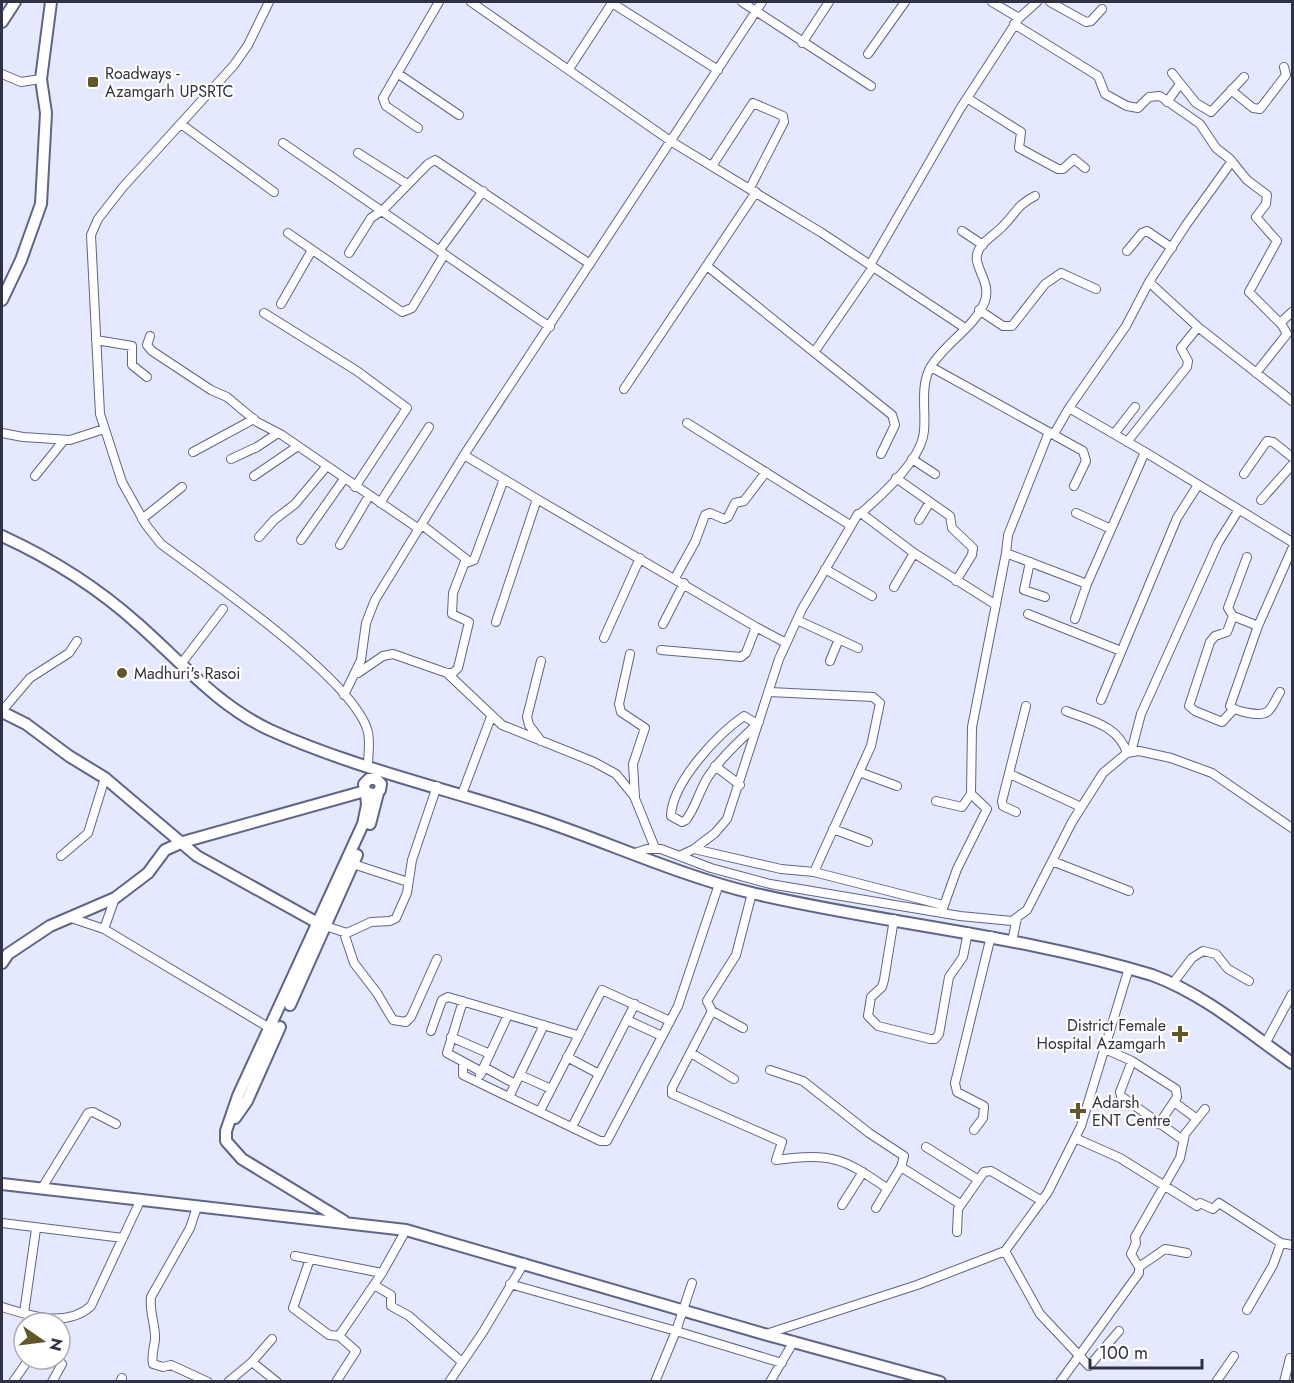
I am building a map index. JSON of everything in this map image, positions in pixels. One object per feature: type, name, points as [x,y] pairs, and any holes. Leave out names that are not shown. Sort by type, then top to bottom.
[{"type":"street","points":[[2,22],[15,2]]},
{"type":"street","points":[[2,300],[5,286],[41,204],[46,113],[40,79],[51,2]]},
{"type":"street","points":[[418,128],[383,102],[383,95],[439,2]]},
{"type":"street","points":[[471,2],[672,142],[753,190],[965,328]]},
{"type":"street","points":[[742,2],[871,86]]},
{"type":"street","points":[[344,695],[356,673],[371,606],[464,455],[762,2]]},
{"type":"street","points":[[802,43],[829,2]]},
{"type":"street","points":[[868,54],[905,2]]},
{"type":"street","points":[[992,2],[1098,76],[1105,94],[1127,106],[1140,107],[1152,95],[1160,96],[1197,122],[1216,148],[1268,198],[1256,217],[1277,241],[1249,292],[1280,323],[1286,331],[1286,337],[1256,373]]},
{"type":"street","points":[[815,351],[871,266],[967,98],[1017,21],[1037,2]]},
{"type":"street","points":[[1050,2],[1086,22],[1091,21],[1102,9]]},
{"type":"street","points":[[267,3],[248,45],[234,66],[123,188],[94,227],[90,243],[100,414],[122,482],[142,519],[161,544],[316,664],[357,709],[368,730],[368,765],[377,785],[368,828],[274,1031],[238,1096],[226,1131],[226,1141],[242,1159],[348,1223]]},
{"type":"street","points":[[569,69],[612,3],[718,70]]},
{"type":"street","points":[[1231,90],[1253,108],[1260,110],[1286,75],[1284,68]]},
{"type":"street","points":[[397,73],[459,115]]},
{"type":"street","points":[[1172,73],[1209,112],[1214,112],[1244,77]]},
{"type":"street","points":[[2,74],[21,82],[40,79]]},
{"type":"street","points":[[1167,102],[1180,84]]},
{"type":"street","points":[[967,98],[1021,132],[1019,148],[1058,169],[1063,170],[1074,159],[1085,168]]},
{"type":"street","points":[[624,388],[706,266],[753,190],[784,122],[783,116],[753,103],[712,165]]},
{"type":"street","points":[[181,124],[274,192]]},
{"type":"street","points":[[283,143],[550,327]]},
{"type":"street","points":[[357,153],[406,184]]},
{"type":"street","points":[[349,253],[369,221],[383,210],[406,184],[435,160],[590,264]]},
{"type":"street","points":[[936,801],[962,807],[971,794],[972,727],[1008,535],[1052,433],[1126,326],[1149,282],[1232,161]]},
{"type":"street","points":[[288,233],[398,310],[406,312],[412,308],[442,253],[483,191]]},
{"type":"street","points":[[679,856],[694,849],[721,827],[740,785],[778,662],[797,620],[850,525],[912,459],[924,432],[925,391],[931,367],[979,310],[986,293],[985,279],[977,261],[978,252],[993,232],[1002,227],[1018,205],[1035,196]]},
{"type":"street","points":[[962,231],[983,245]]},
{"type":"street","points":[[1126,251],[1142,233],[1147,231],[1172,248]]},
{"type":"street","points":[[281,304],[312,250]]},
{"type":"street","points":[[706,266],[815,351],[894,418],[895,425],[881,454]]},
{"type":"street","points":[[979,310],[1003,326],[1012,326],[1045,284],[1061,273],[1096,289]]},
{"type":"street","points":[[1149,282],[1198,327],[1293,401]]},
{"type":"street","points":[[1280,323],[1293,312]]},
{"type":"street","points":[[264,313],[357,371],[407,406],[407,411],[355,487]]},
{"type":"street","points":[[1128,442],[1188,365],[1181,348],[1198,327]]},
{"type":"street","points":[[150,336],[147,345],[152,351],[211,390],[224,395],[254,419],[298,446],[380,504],[421,527],[464,557],[466,563],[453,593],[451,610],[452,614],[468,620],[469,625],[458,668],[453,673],[447,673],[393,654],[383,656],[356,673]]},
{"type":"street","points":[[96,340],[132,346],[132,365],[147,377]]},
{"type":"street","points":[[931,367],[1086,454],[1086,461],[1074,486]]},
{"type":"street","points":[[1114,434],[1135,406]]},
{"type":"street","points":[[1069,408],[1293,542]]},
{"type":"street","points":[[193,452],[254,419]]},
{"type":"street","points":[[687,423],[850,525]]},
{"type":"street","points":[[380,504],[429,427]]},
{"type":"street","points":[[2,433],[64,440],[104,429]]},
{"type":"street","points":[[231,459],[257,447],[278,433]]},
{"type":"street","points":[[35,476],[64,440]]},
{"type":"street","points":[[1244,474],[1267,441],[1274,442],[1293,457]]},
{"type":"street","points":[[254,476],[298,446]]},
{"type":"street","points":[[1075,618],[1087,584],[1145,452]]},
{"type":"street","points":[[464,455],[786,644]]},
{"type":"street","points":[[912,459],[935,474]]},
{"type":"street","points":[[1261,500],[1293,465]]},
{"type":"street","points":[[259,537],[274,520],[295,504],[327,466]]},
{"type":"street","points":[[675,578],[695,542],[705,516],[710,513],[726,519],[735,503],[744,501],[766,472]]},
{"type":"street","points":[[896,478],[950,516],[951,526],[973,548],[972,555],[956,581]]},
{"type":"street","points":[[301,540],[344,479]]},
{"type":"street","points":[[466,563],[474,560],[504,479]]},
{"type":"street","points":[[1101,700],[1177,518],[1198,484]]},
{"type":"street","points":[[142,519],[182,487]]},
{"type":"street","points":[[340,545],[369,496]]},
{"type":"street","points":[[496,621],[537,499]]},
{"type":"street","points":[[919,520],[930,502]]},
{"type":"street","points":[[694,849],[781,869],[814,872],[942,908],[994,920],[1017,918],[1027,910],[1081,807],[1102,773],[1129,752],[1141,714],[1218,543],[1238,510]]},
{"type":"street","points":[[861,513],[914,553],[996,605]]},
{"type":"street","points":[[1076,513],[1111,529]]},
{"type":"street","points":[[2,536],[31,549],[106,598],[224,702],[246,717],[299,742],[462,794],[719,884],[752,893],[1012,940],[1129,968],[1173,982],[1293,1063]]},
{"type":"street","points":[[894,588],[914,553]]},
{"type":"street","points":[[1006,553],[1087,584]]},
{"type":"street","points":[[1233,710],[1229,702],[1258,626],[1291,555]]},
{"type":"street","points":[[1247,557],[1228,603],[1228,611],[1233,616],[1258,626]]},
{"type":"street","points":[[604,638],[640,558]]},
{"type":"street","points":[[1030,562],[1024,590],[1045,597]]},
{"type":"street","points":[[825,569],[872,596]]},
{"type":"street","points":[[663,624],[684,583]]},
{"type":"street","points":[[181,664],[223,609]]},
{"type":"street","points":[[1028,614],[1121,651]]},
{"type":"street","points":[[1233,616],[1225,634],[1215,636],[1210,642],[1189,706],[1195,711],[1222,722],[1233,710]]},
{"type":"street","points":[[797,620],[858,648]]},
{"type":"street","points":[[661,650],[741,657],[756,627]]},
{"type":"street","points":[[830,661],[839,639]]},
{"type":"street","points":[[77,641],[69,653],[30,678],[2,711],[26,724],[69,756],[105,778],[197,856],[323,925],[344,933],[374,921],[394,920],[407,893],[412,860],[437,786]]},
{"type":"street","points":[[630,654],[619,704],[621,712],[645,728],[633,764],[635,800]]},
{"type":"street","points":[[541,661],[527,717],[529,725],[543,742]]},
{"type":"street","points":[[447,673],[490,717],[507,728],[594,762],[616,774],[635,800],[655,848]]},
{"type":"street","points":[[770,692],[877,698],[880,703],[874,738],[814,872]]},
{"type":"street","points":[[1233,710],[1266,713],[1280,692]]},
{"type":"street","points":[[1016,812],[1002,804],[1026,706]]},
{"type":"street","points":[[1066,711],[1110,728],[1123,740],[1129,752]]},
{"type":"street","points":[[744,716],[759,722],[715,766],[687,820],[682,822],[671,816],[683,785],[700,756],[744,716]]},
{"type":"street","points":[[462,794],[490,717]]},
{"type":"street","points":[[1129,752],[1163,756],[1212,773],[1293,828]]},
{"type":"street","points":[[715,766],[740,785]]},
{"type":"street","points":[[859,772],[897,786]]},
{"type":"street","points":[[1010,774],[1081,807]]},
{"type":"street","points":[[323,925],[363,824],[368,805],[365,792],[366,781],[377,785],[407,777]]},
{"type":"street","points":[[61,856],[88,833],[105,778]]},
{"type":"street","points":[[4,955],[50,926],[115,898],[148,873],[165,850],[183,842],[365,792],[374,795],[377,785]]},
{"type":"street","points":[[942,908],[957,869],[987,809],[971,794]]},
{"type":"street","points":[[165,850],[166,828]]},
{"type":"street","points":[[833,829],[868,842]]},
{"type":"street","points":[[632,854],[655,848],[770,884],[942,908]]},
{"type":"street","points":[[1052,861],[1129,891]]},
{"type":"street","points":[[353,864],[408,882]]},
{"type":"street","points":[[464,1063],[461,1073],[600,1142],[607,1141],[670,1021],[719,884]]},
{"type":"street","points":[[743,1028],[712,1011],[706,1001],[736,955],[752,893]]},
{"type":"street","points":[[104,929],[115,898]]},
{"type":"street","points":[[71,918],[104,929],[274,1031]]},
{"type":"street","points":[[1012,940],[1017,918]]},
{"type":"street","points":[[894,919],[884,980],[882,987],[871,997],[868,1016],[878,1026],[930,1039],[935,1039],[939,1034],[949,977],[961,963],[968,932]]},
{"type":"street","points":[[344,933],[354,963],[377,993],[393,1020],[406,1022],[411,1017],[437,959]]},
{"type":"street","points":[[974,1130],[983,1118],[984,1106],[957,1092],[955,1083],[991,936]]},
{"type":"street","points":[[1173,982],[1192,958],[1203,951],[1216,954],[1228,969],[1249,981]]},
{"type":"street","points":[[764,1334],[917,1285],[1005,1251],[1042,1201],[1075,1138],[1129,968]]},
{"type":"street","points":[[540,1111],[602,990],[670,1021]]},
{"type":"street","points":[[1265,1044],[1293,994]]},
{"type":"street","points":[[431,1031],[442,1000],[448,997],[577,1035]]},
{"type":"street","points":[[463,1001],[447,1053],[464,1063],[515,1084]]},
{"type":"street","points":[[572,1128],[635,1004]]},
{"type":"street","points":[[712,1011],[672,1088],[672,1094],[782,1142],[776,1160],[812,1156],[838,1159],[888,1189]]},
{"type":"street","points":[[478,1082],[508,1015]]},
{"type":"street","points":[[627,1020],[662,1036]]},
{"type":"street","points":[[509,1097],[544,1025]]},
{"type":"street","points":[[451,1037],[490,1054]]},
{"type":"street","points":[[1105,1049],[1132,1061],[1176,1089],[1178,1094],[1159,1125]]},
{"type":"street","points":[[691,1053],[734,1078]]},
{"type":"street","points":[[567,1057],[598,1074]]},
{"type":"street","points":[[1132,1061],[1120,1092],[1121,1096],[1183,1140]]},
{"type":"street","points":[[770,1070],[803,1081],[869,1133],[904,1156],[902,1167],[876,1208]]},
{"type":"street","points":[[519,1075],[551,1089]]},
{"type":"street","points":[[1174,1102],[1197,1119]]},
{"type":"street","points":[[1060,1382],[1139,1273],[1139,1267],[1131,1254],[1136,1244],[1135,1237],[1180,1158],[1183,1140],[1205,1109]]},
{"type":"street","points":[[42,1188],[88,1113],[93,1112],[116,1124]]},
{"type":"street","points":[[1075,1138],[1120,1158],[1197,1206],[1200,1203],[1214,1209],[1219,1203],[1281,1243],[1293,1245]]},
{"type":"street","points":[[926,1147],[977,1179]]},
{"type":"street","points":[[902,1167],[960,1204]]},
{"type":"street","points":[[842,1204],[863,1172]]},
{"type":"street","points":[[957,1232],[956,1217],[960,1204],[984,1172],[991,1172],[1042,1201]]},
{"type":"street","points":[[2,1186],[42,1188],[406,1230],[764,1334],[940,1382]]},
{"type":"street","points":[[72,1318],[91,1306],[141,1199]]},
{"type":"street","points":[[197,1207],[190,1228],[151,1297],[150,1310],[155,1337],[152,1360],[153,1364],[163,1367],[171,1365],[208,1382]]},
{"type":"street","points":[[2,1223],[123,1239]]},
{"type":"street","points":[[24,1311],[36,1229]]},
{"type":"street","points":[[339,1336],[374,1285],[406,1230]]},
{"type":"street","points":[[1247,1310],[1273,1265],[1281,1243]]},
{"type":"street","points":[[1139,1267],[1165,1250],[1186,1253]]},
{"type":"street","points":[[1005,1251],[1036,1309],[1089,1366],[1119,1331]]},
{"type":"street","points":[[295,1256],[381,1273]]},
{"type":"street","points":[[310,1259],[293,1308],[329,1335],[339,1336],[356,1351],[336,1382]]},
{"type":"street","points":[[449,1382],[483,1332],[524,1263]]},
{"type":"street","points":[[655,1382],[676,1331],[692,1283]]},
{"type":"street","points":[[510,1284],[782,1363]]},
{"type":"street","points":[[374,1285],[391,1295],[390,1306],[409,1316],[462,1362]]},
{"type":"street","points":[[228,1382],[252,1362],[272,1339]]},
{"type":"street","points":[[770,1382],[794,1341]]},
{"type":"street","points":[[1216,1382],[1234,1356]]},
{"type":"street","points":[[1284,1382],[1290,1358]]},
{"type":"street","points":[[252,1362],[277,1382]]},
{"type":"place","name":"Roadways - Azamgarh UPSRTC","points":[[93,82]]},
{"type":"place","name":"Madhuri's Rasoi","points":[[122,673]]},
{"type":"place","name":"District Female Hospital Azamgarh","points":[[1180,1034]]},
{"type":"place","name":"Adarsh ENT Centre","points":[[1078,1111]]}]
